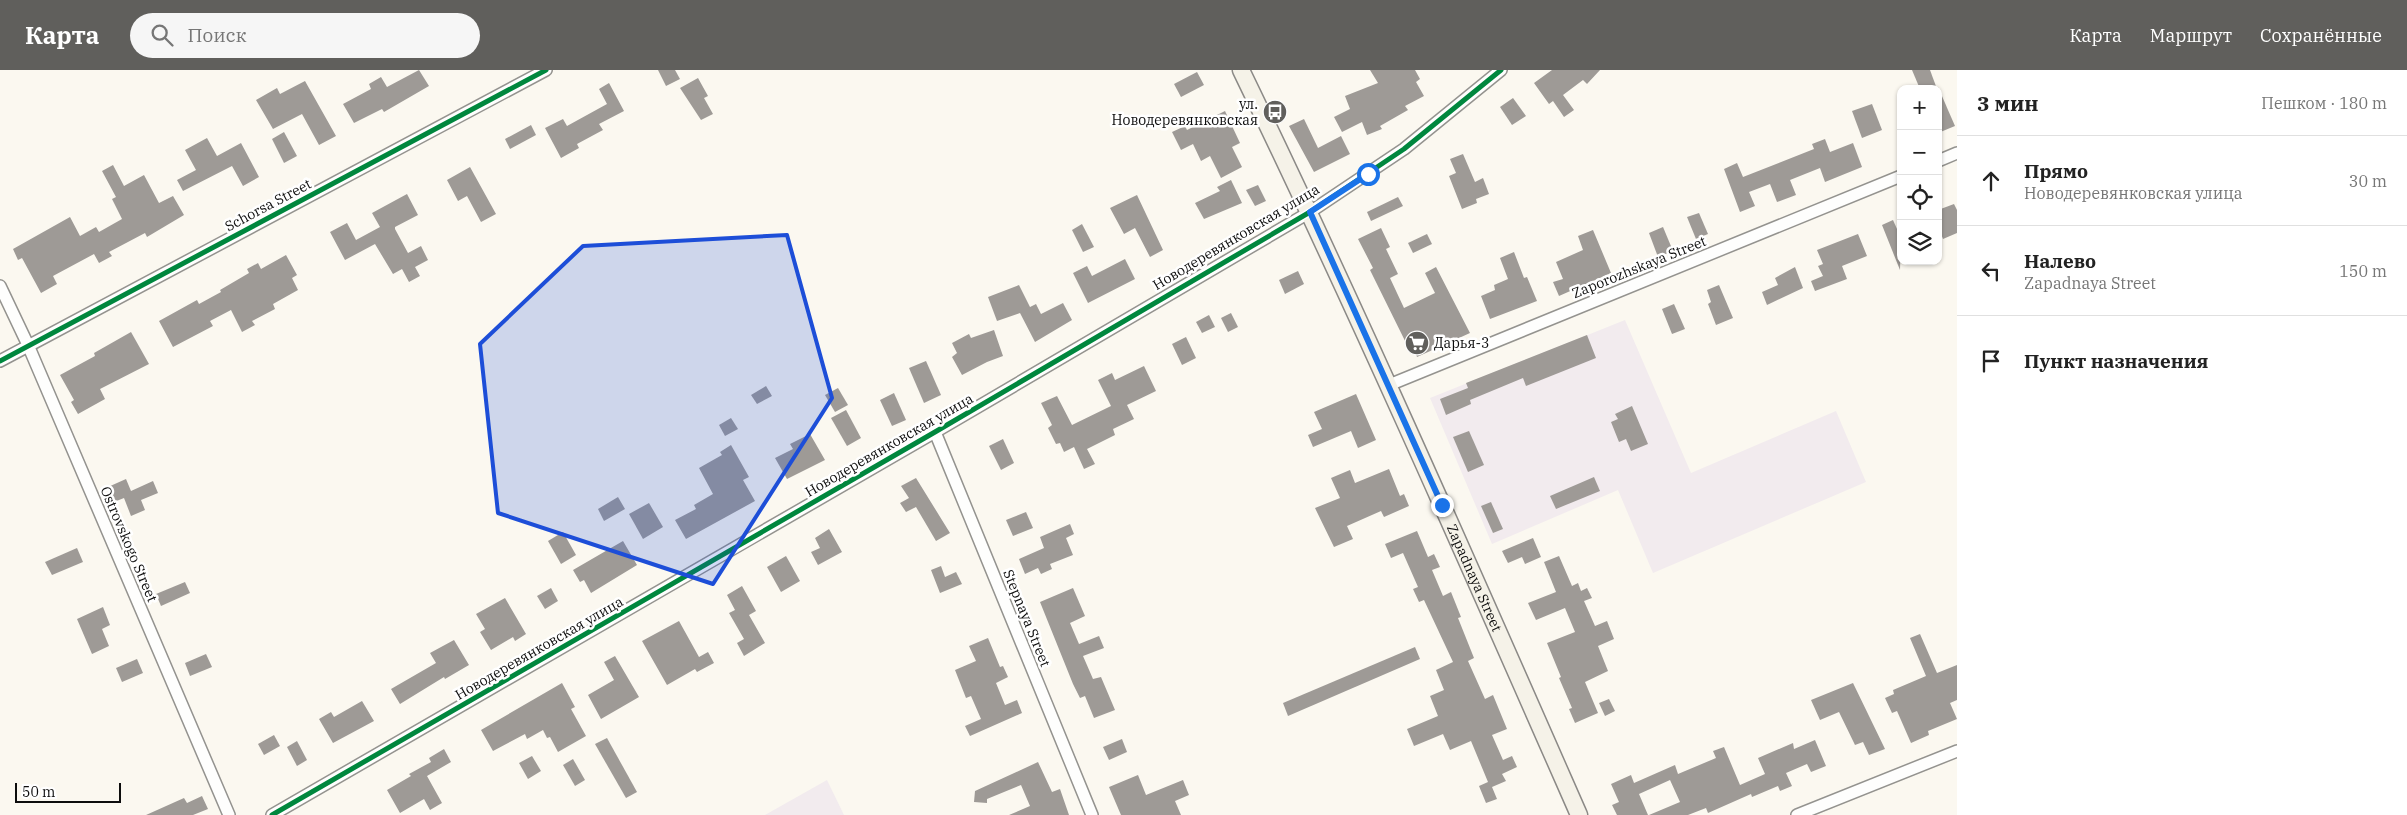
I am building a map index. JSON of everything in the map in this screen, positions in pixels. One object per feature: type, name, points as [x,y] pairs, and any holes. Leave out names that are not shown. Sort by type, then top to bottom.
[{"type":"main road","name":"Zapadnaya Street","points":[[1242,70],[1310,212],[1389,385],[1579,815]]},
{"type":"street","name":"Schorsa Street","points":[[0,361],[546,70]]},
{"type":"street","name":"Новодеревянковская улица","points":[[272,815],[935,432],[1310,212],[1404,149],[1501,70]]},
{"type":"street","points":[[1942,159],[1957,153]]},
{"type":"street","name":"Zaporozhskaya Street","points":[[1389,385],[1897,178]]},
{"type":"street","name":"Ostrovskogo Street","points":[[0,286],[28,345],[229,815]]},
{"type":"street","name":"Stepnaya Street","points":[[935,432],[1092,815]]},
{"type":"street","points":[[1797,815],[1957,751]]},
{"type":"highlighted area","points":[[787,235],[832,398],[713,584],[498,513],[480,344],[583,246]]},
{"type":"shaded area","points":[[1625,320],[1691,473],[1836,411],[1866,482],[1653,573],[1618,490],[1492,544],[1430,398]]},
{"type":"shaded area","points":[[827,780],[844,815],[765,815]]},
{"type":"building","points":[[419,70],[429,86],[384,112],[382,109],[354,123],[343,104],[371,89],[369,84],[381,77],[387,87]]},
{"type":"building","points":[[658,70],[675,70],[680,79],[666,86]]},
{"type":"building","points":[[1370,70],[1415,70],[1420,79],[1416,82],[1424,96],[1405,106],[1408,110],[1380,126],[1382,129],[1367,135],[1362,122],[1342,132],[1334,117],[1350,109],[1345,96],[1378,83]]},
{"type":"building","points":[[1552,70],[1600,70],[1587,84],[1583,80],[1563,95],[1574,110],[1564,117],[1553,101],[1549,104],[1534,83]]},
{"type":"building","points":[[1912,70],[1930,70],[1936,85],[1918,85]]},
{"type":"building","points":[[1197,72],[1204,85],[1181,97],[1174,84]]},
{"type":"building","points":[[698,78],[708,96],[704,98],[713,114],[701,120],[680,88]]},
{"type":"building","points":[[305,81],[336,136],[319,145],[302,114],[273,129],[256,100],[277,88],[280,94]]},
{"type":"building","points":[[609,83],[624,111],[599,124],[603,130],[577,144],[579,148],[561,158],[545,128],[563,119],[567,126],[607,104],[599,89]]},
{"type":"building","points":[[1942,96],[1955,126],[1942,131]]},
{"type":"building","points":[[1513,98],[1526,116],[1512,125],[1500,107]]},
{"type":"building","points":[[1872,104],[1882,130],[1862,138],[1852,111]]},
{"type":"building","points":[[1225,111],[1240,143],[1232,147],[1242,167],[1221,178],[1210,156],[1201,161],[1193,144],[1181,150],[1172,132],[1185,126],[1187,130]]},
{"type":"building","points":[[1304,119],[1318,148],[1341,136],[1350,154],[1314,172],[1289,126]]},
{"type":"building","points":[[531,125],[536,135],[510,149],[505,139]]},
{"type":"building","points":[[284,132],[297,156],[284,163],[272,139]]},
{"type":"building","points":[[207,138],[217,156],[241,143],[259,177],[243,186],[232,166],[183,191],[177,180],[196,170],[185,150]]},
{"type":"building","points":[[1825,139],[1830,152],[1853,143],[1862,167],[1825,182],[1820,168],[1790,180],[1796,195],[1777,202],[1770,184],[1749,192],[1755,206],[1740,212],[1724,169],[1737,163],[1743,177],[1814,149],[1812,144]]},
{"type":"building","points":[[1463,154],[1475,182],[1483,178],[1489,194],[1476,199],[1477,203],[1462,209],[1449,176],[1456,173],[1450,159]]},
{"type":"building","points":[[113,165],[124,186],[144,175],[159,203],[173,196],[184,215],[147,237],[145,233],[109,252],[112,256],[99,263],[94,254],[53,276],[57,284],[41,293],[22,258],[18,260],[13,249],[70,217],[80,236],[96,227],[99,232],[122,219],[112,199],[116,197],[102,171]]},
{"type":"building","points":[[470,167],[496,214],[481,222],[467,196],[458,201],[447,180]]},
{"type":"building","points":[[1231,180],[1242,203],[1204,219],[1195,203],[1220,191],[1217,187]]},
{"type":"building","points":[[1258,185],[1266,201],[1255,206],[1246,190]]},
{"type":"building","points":[[407,194],[418,215],[395,227],[395,229],[408,253],[421,246],[428,260],[415,267],[420,276],[409,282],[402,269],[393,274],[375,244],[345,260],[330,232],[347,223],[356,240],[380,227],[372,213]]},
{"type":"building","points":[[1137,195],[1163,250],[1150,257],[1135,228],[1124,234],[1110,208]]},
{"type":"building","points":[[1398,197],[1403,206],[1371,221],[1367,212]]},
{"type":"building","points":[[1954,204],[1957,210],[1957,233],[1943,239],[1942,236],[1942,208]]},
{"type":"building","points":[[1699,213],[1708,234],[1696,239],[1687,217]]},
{"type":"building","points":[[1893,220],[1897,229],[1897,262],[1882,225]]},
{"type":"building","points":[[1082,224],[1094,247],[1083,252],[1072,230]]},
{"type":"building","points":[[1663,227],[1673,251],[1658,257],[1649,233]]},
{"type":"building","points":[[1381,228],[1390,247],[1386,249],[1398,274],[1390,278],[1404,308],[1435,293],[1425,273],[1436,267],[1470,333],[1417,357],[1414,349],[1410,351],[1370,270],[1373,268],[1358,239]]},
{"type":"building","points":[[1593,230],[1611,273],[1559,296],[1553,282],[1563,279],[1556,262],[1583,250],[1578,236]]},
{"type":"building","points":[[1427,234],[1432,244],[1413,253],[1408,243]]},
{"type":"building","points":[[1858,234],[1867,256],[1842,266],[1847,279],[1815,291],[1811,281],[1823,276],[1818,266],[1823,264],[1817,250]]},
{"type":"building","points":[[1514,252],[1524,278],[1527,277],[1537,301],[1490,319],[1481,296],[1495,290],[1494,285],[1508,279],[1500,258]]},
{"type":"building","points":[[286,255],[297,275],[292,278],[298,290],[273,304],[275,309],[252,321],[255,325],[242,332],[231,310],[210,321],[213,326],[173,347],[159,321],[197,300],[199,304],[221,292],[220,290],[249,273],[247,269],[258,263],[261,269]]},
{"type":"building","points":[[1125,259],[1135,279],[1088,303],[1073,273],[1087,266],[1092,276]]},
{"type":"building","points":[[1795,267],[1803,288],[1767,305],[1762,292],[1778,285],[1775,278]]},
{"type":"building","points":[[1298,271],[1304,284],[1285,294],[1279,280]]},
{"type":"building","points":[[1019,285],[1030,307],[1036,304],[1041,314],[1063,303],[1072,320],[1035,342],[1020,313],[997,321],[988,297]]},
{"type":"building","points":[[1719,285],[1733,318],[1716,325],[1708,304],[1711,302],[1707,290]]},
{"type":"building","points":[[1674,304],[1685,329],[1672,334],[1662,309]]},
{"type":"building","points":[[1231,313],[1238,327],[1228,332],[1221,318]]},
{"type":"building","points":[[1209,315],[1215,327],[1202,333],[1196,322]]},
{"type":"building","points":[[994,330],[1003,356],[962,375],[952,357],[957,353],[952,343],[969,334],[971,338]]},
{"type":"building","points":[[131,332],[149,364],[100,389],[105,399],[78,414],[71,402],[74,400],[60,375],[95,356],[94,353]]},
{"type":"building","points":[[1587,335],[1596,358],[1526,386],[1523,378],[1470,400],[1471,404],[1446,415],[1440,399],[1468,388],[1466,383]]},
{"type":"building","points":[[1186,337],[1196,358],[1182,365],[1172,344]]},
{"type":"building","points":[[926,361],[941,395],[924,403],[909,368]]},
{"type":"building","points":[[1144,366],[1156,391],[1127,405],[1134,419],[1113,429],[1115,435],[1087,449],[1095,464],[1084,469],[1074,447],[1064,452],[1060,443],[1056,444],[1048,428],[1052,425],[1041,403],[1057,396],[1072,425],[1111,406],[1098,380],[1112,373],[1115,380]]},
{"type":"building","points":[[766,386],[772,396],[757,404],[751,395]]},
{"type":"building","points":[[838,388],[848,405],[835,412],[825,395]]},
{"type":"building","points":[[894,393],[906,420],[892,426],[880,400]]},
{"type":"building","points":[[1356,394],[1376,440],[1358,448],[1351,431],[1313,447],[1308,435],[1322,429],[1314,412]]},
{"type":"building","points":[[1632,406],[1648,444],[1631,451],[1626,439],[1619,442],[1611,422],[1618,419],[1615,414]]},
{"type":"building","points":[[846,410],[861,438],[847,446],[831,418]]},
{"type":"building","points":[[731,418],[738,429],[725,436],[719,425]]},
{"type":"building","points":[[1469,431],[1484,465],[1468,472],[1453,437]]},
{"type":"building","points":[[810,434],[825,460],[787,479],[775,458],[793,449],[790,444]]},
{"type":"building","points":[[1003,439],[1014,463],[1001,470],[989,446]]},
{"type":"building","points":[[731,445],[749,477],[743,480],[755,501],[686,539],[675,520],[696,509],[694,505],[713,494],[699,468],[722,455],[720,452]]},
{"type":"building","points":[[1389,469],[1400,496],[1404,494],[1409,506],[1384,517],[1381,511],[1347,526],[1353,539],[1334,547],[1315,508],[1340,498],[1331,478],[1350,470],[1355,483]]},
{"type":"building","points":[[1594,477],[1600,491],[1556,509],[1550,496]]},
{"type":"building","points":[[916,478],[950,533],[936,541],[916,507],[906,512],[900,503],[909,498],[901,486]]},
{"type":"building","points":[[126,479],[131,491],[153,481],[158,493],[141,500],[145,510],[131,516],[124,498],[114,502],[108,487]]},
{"type":"building","points":[[618,497],[625,509],[604,521],[598,509]]},
{"type":"building","points":[[1491,502],[1503,529],[1493,533],[1481,506]]},
{"type":"building","points":[[649,503],[663,527],[643,539],[629,514]]},
{"type":"building","points":[[1026,512],[1033,528],[1013,536],[1006,520]]},
{"type":"building","points":[[1070,524],[1074,534],[1066,538],[1073,555],[1050,564],[1052,569],[1041,574],[1038,568],[1025,574],[1019,559],[1044,548],[1040,537]]},
{"type":"building","points":[[829,529],[842,552],[818,565],[811,552],[820,548],[815,538]]},
{"type":"building","points":[[1417,531],[1428,557],[1434,554],[1440,567],[1432,570],[1443,596],[1451,592],[1461,617],[1458,618],[1474,658],[1468,661],[1485,699],[1493,695],[1507,729],[1492,735],[1503,760],[1512,756],[1517,767],[1502,774],[1506,781],[1492,787],[1497,799],[1486,803],[1479,786],[1488,782],[1471,741],[1450,750],[1443,734],[1414,746],[1407,729],[1438,716],[1430,696],[1444,690],[1436,670],[1453,662],[1424,600],[1419,602],[1413,589],[1418,587],[1403,553],[1391,558],[1385,544]]},
{"type":"building","points":[[563,532],[576,555],[561,564],[548,541]]},
{"type":"building","points":[[1533,538],[1541,557],[1525,564],[1522,557],[1508,563],[1502,551]]},
{"type":"building","points":[[623,541],[637,565],[591,593],[584,580],[580,582],[573,570]]},
{"type":"building","points":[[77,548],[83,562],[52,575],[45,562]]},
{"type":"building","points":[[786,556],[800,581],[781,592],[767,567]]},
{"type":"building","points":[[1559,556],[1572,586],[1578,583],[1581,591],[1587,588],[1592,598],[1584,601],[1595,626],[1607,621],[1614,639],[1598,646],[1608,671],[1585,682],[1598,713],[1575,723],[1569,709],[1572,708],[1547,643],[1575,632],[1565,608],[1536,620],[1528,603],[1556,592],[1544,562]]},
{"type":"building","points":[[941,566],[945,577],[956,572],[962,584],[940,593],[931,570]]},
{"type":"building","points":[[185,582],[190,593],[161,606],[156,594]]},
{"type":"building","points":[[742,586],[756,611],[749,615],[765,643],[744,656],[737,643],[744,639],[729,613],[735,610],[727,595]]},
{"type":"building","points":[[551,588],[558,601],[545,609],[537,596]]},
{"type":"building","points":[[1073,588],[1085,616],[1070,623],[1079,644],[1099,636],[1104,648],[1083,656],[1093,679],[1101,677],[1115,710],[1094,718],[1085,696],[1080,698],[1073,684],[1040,602]]},
{"type":"building","points":[[505,598],[526,634],[515,641],[513,637],[491,650],[480,632],[485,629],[476,614]]},
{"type":"building","points":[[103,607],[110,625],[102,629],[109,646],[92,654],[77,619]]},
{"type":"building","points":[[679,621],[699,657],[708,652],[714,663],[697,672],[695,669],[667,685],[642,641]]},
{"type":"building","points":[[1920,634],[1937,673],[1957,665],[1957,700],[1950,703],[1957,719],[1928,731],[1929,735],[1911,743],[1897,711],[1892,713],[1885,698],[1894,694],[1893,690],[1926,676],[1910,638]]},
{"type":"building","points":[[988,638],[1000,667],[1003,666],[1008,677],[996,683],[1005,705],[1017,700],[1022,713],[970,736],[965,726],[981,719],[971,696],[966,698],[955,670],[976,661],[969,646]]},
{"type":"building","points":[[454,640],[469,665],[445,679],[444,677],[400,704],[391,689],[436,663],[430,653]]},
{"type":"building","points":[[1415,647],[1420,659],[1288,716],[1283,703]]},
{"type":"building","points":[[206,654],[212,667],[190,676],[185,663]]},
{"type":"building","points":[[615,656],[639,697],[601,719],[588,695],[614,680],[604,662]]},
{"type":"building","points":[[137,659],[143,673],[122,682],[116,668]]},
{"type":"building","points":[[562,683],[575,707],[571,709],[586,736],[558,752],[550,737],[547,738],[543,730],[527,739],[525,734],[493,751],[481,730]]},
{"type":"building","points":[[1853,683],[1885,749],[1869,755],[1863,742],[1855,745],[1839,712],[1820,720],[1811,700]]},
{"type":"building","points":[[1609,699],[1615,711],[1605,716],[1599,703]]},
{"type":"building","points":[[362,701],[374,721],[333,743],[319,719],[331,712],[334,717]]},
{"type":"building","points":[[274,735],[280,746],[264,755],[258,744]]},
{"type":"building","points":[[607,738],[637,792],[626,798],[595,744]]},
{"type":"building","points":[[1122,739],[1127,752],[1109,760],[1103,747]]},
{"type":"building","points":[[1815,740],[1826,766],[1811,772],[1807,764],[1786,773],[1792,786],[1780,791],[1778,786],[1752,797],[1751,794],[1708,813],[1706,808],[1688,815],[1649,815],[1680,802],[1670,780],[1639,794],[1648,815],[1617,815],[1612,805],[1619,802],[1611,784],[1631,775],[1634,783],[1675,765],[1678,774],[1716,758],[1713,751],[1724,747],[1740,785],[1765,774],[1758,758],[1793,743],[1794,749]]},
{"type":"building","points":[[297,741],[307,760],[297,766],[287,747]]},
{"type":"building","points":[[444,749],[451,762],[427,776],[442,803],[430,810],[424,799],[400,813],[387,790],[411,776],[409,774],[431,762],[429,758]]},
{"type":"building","points":[[532,756],[541,771],[528,779],[519,763]]},
{"type":"building","points":[[573,759],[585,780],[575,786],[563,765]]},
{"type":"building","points":[[1038,762],[1052,792],[1060,789],[1069,815],[1009,815],[1030,806],[1021,785],[987,799],[987,803],[974,802],[975,791]]},
{"type":"building","points":[[1138,775],[1146,795],[1183,780],[1189,795],[1175,801],[1181,815],[1121,815],[1109,787]]},
{"type":"building","points":[[202,796],[208,809],[193,815],[146,815],[184,798],[187,803]]},
{"type":"cycle path","points":[[0,361],[546,70]]},
{"type":"cycle path","points":[[272,815],[935,432],[1310,212],[1404,149],[1501,70]]},
{"type":"place","name":"ул. Новодеревянковская","points":[[1275,112]]},
{"type":"place","name":"Дарья-3","points":[[1417,343]]},
{"type":"route","points":[[1368,174],[1310,212],[1442,505]]}]
